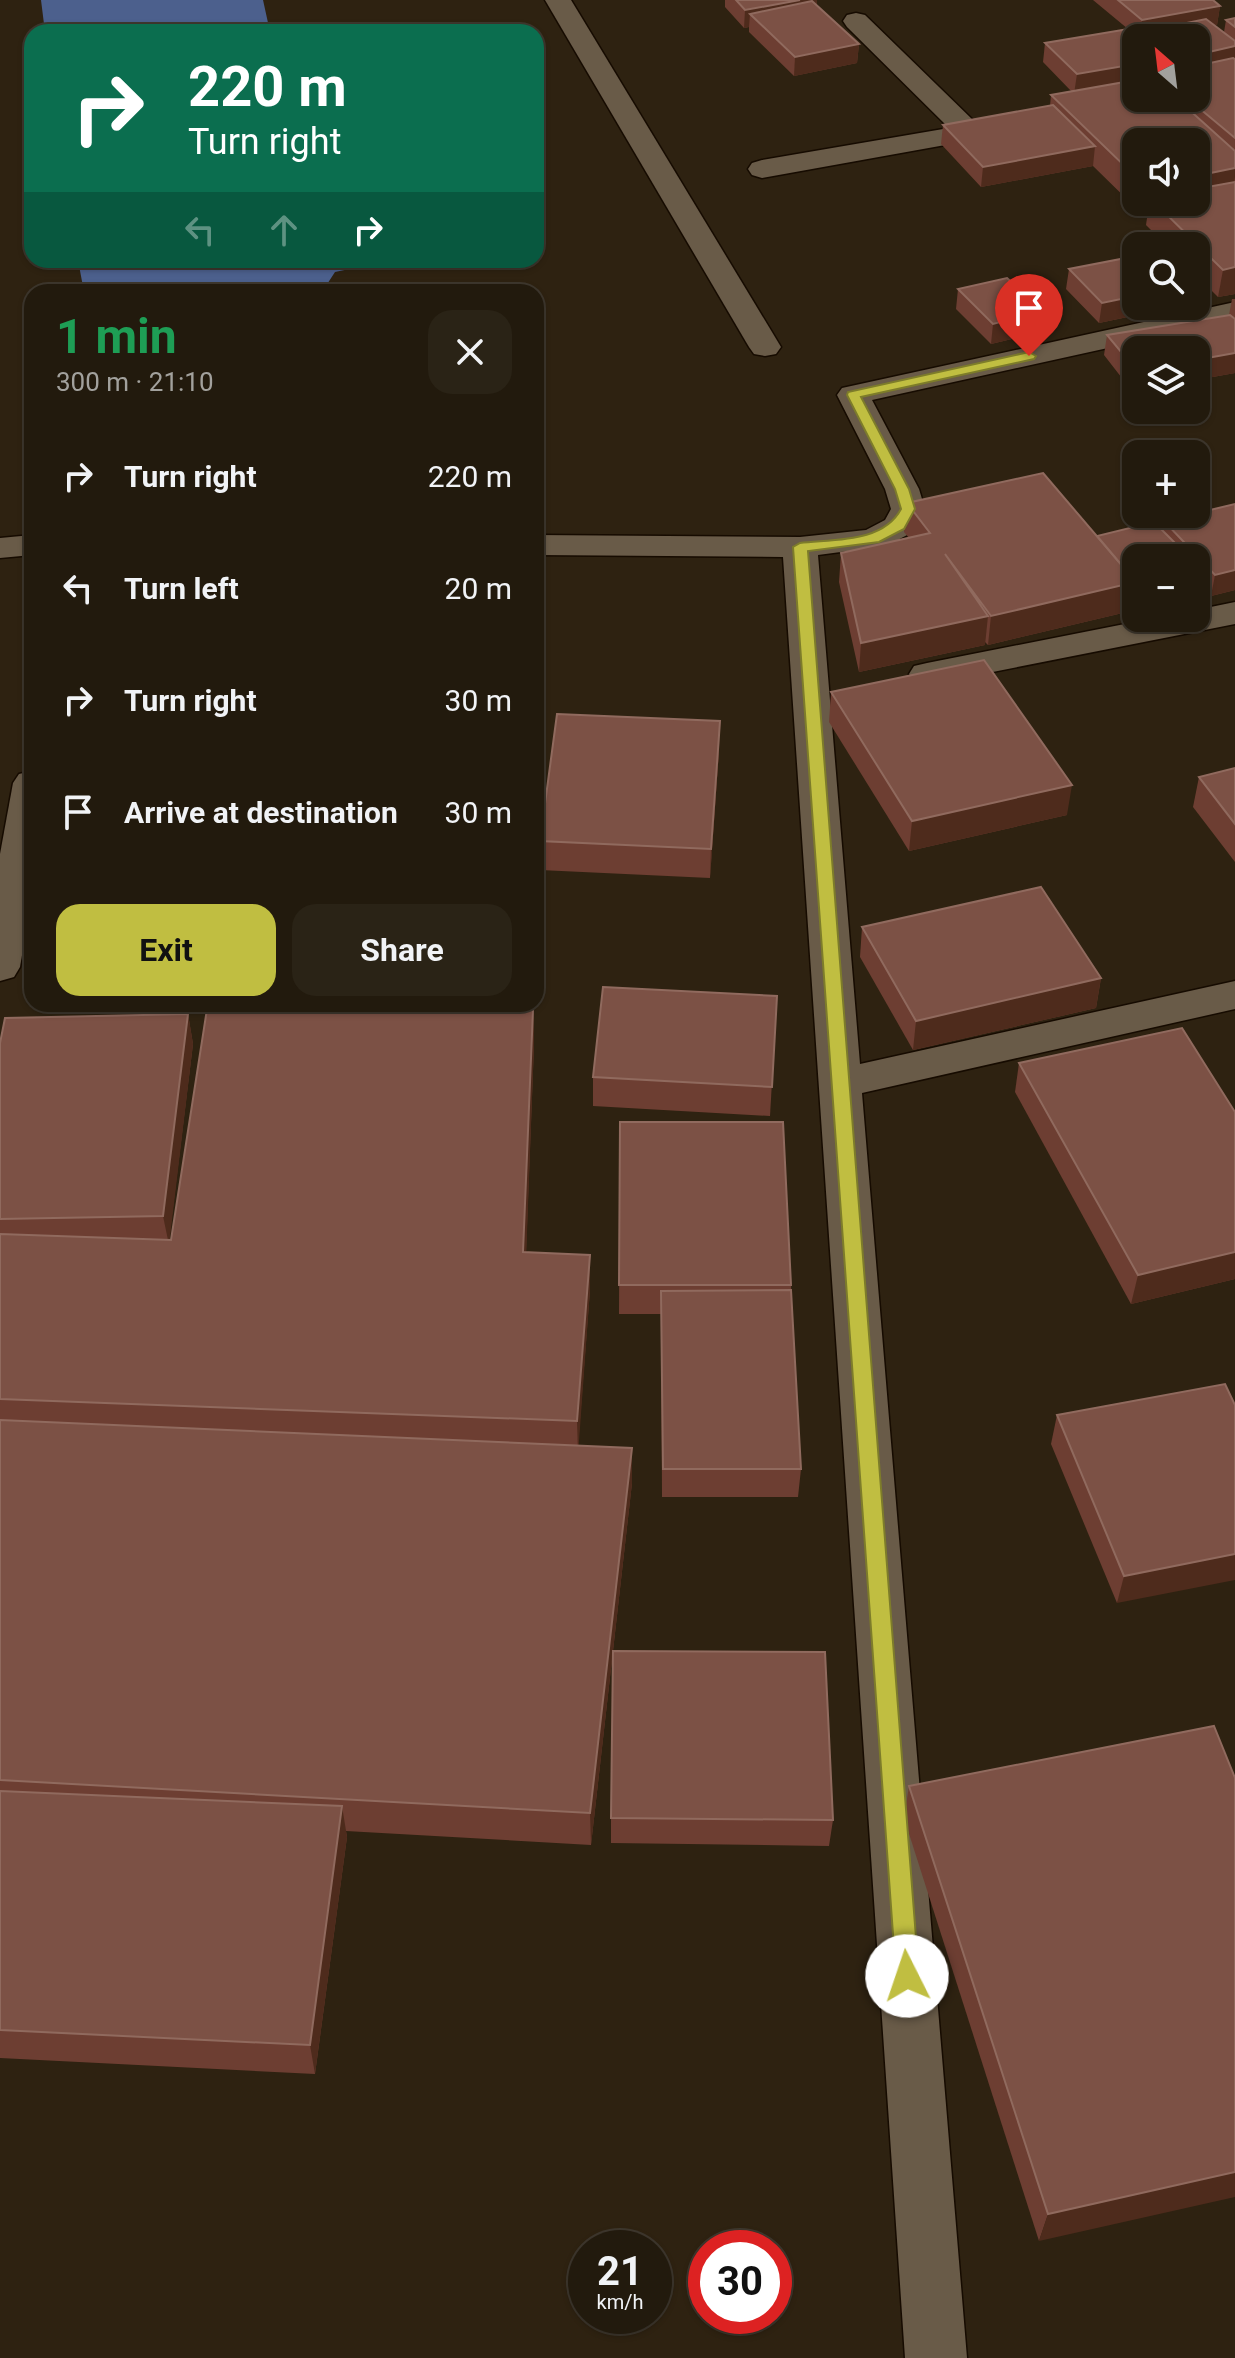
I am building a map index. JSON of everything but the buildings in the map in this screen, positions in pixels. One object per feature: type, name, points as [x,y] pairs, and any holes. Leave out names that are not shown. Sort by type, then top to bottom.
[{"type":"street","points":[[558,0],[765,347]]},
{"type":"street","points":[[856,21],[969,132]]},
{"type":"street","points":[[762,169],[1028,122]]},
{"type":"street","points":[[544,545],[800,547],[874,539],[899,526],[908,509],[902,489],[853,395],[1235,311]]},
{"type":"street","points":[[0,548],[24,546]]},
{"type":"street","points":[[800,547],[828,694],[841,1083],[936,2358]]},
{"type":"street","points":[[890,681],[1235,613]]},
{"type":"street","points":[[0,967],[24,829]]},
{"type":"street","points":[[841,1083],[1235,995]]},
{"type":"water","points":[[41,0],[263,0],[268,24],[44,24]]},
{"type":"water","points":[[80,268],[354,268],[335,272],[327,284],[82,284]]},
{"type":"route","points":[[907,1976],[800,547],[874,539],[899,526],[908,509],[902,489],[853,395],[1029,356]]}]
